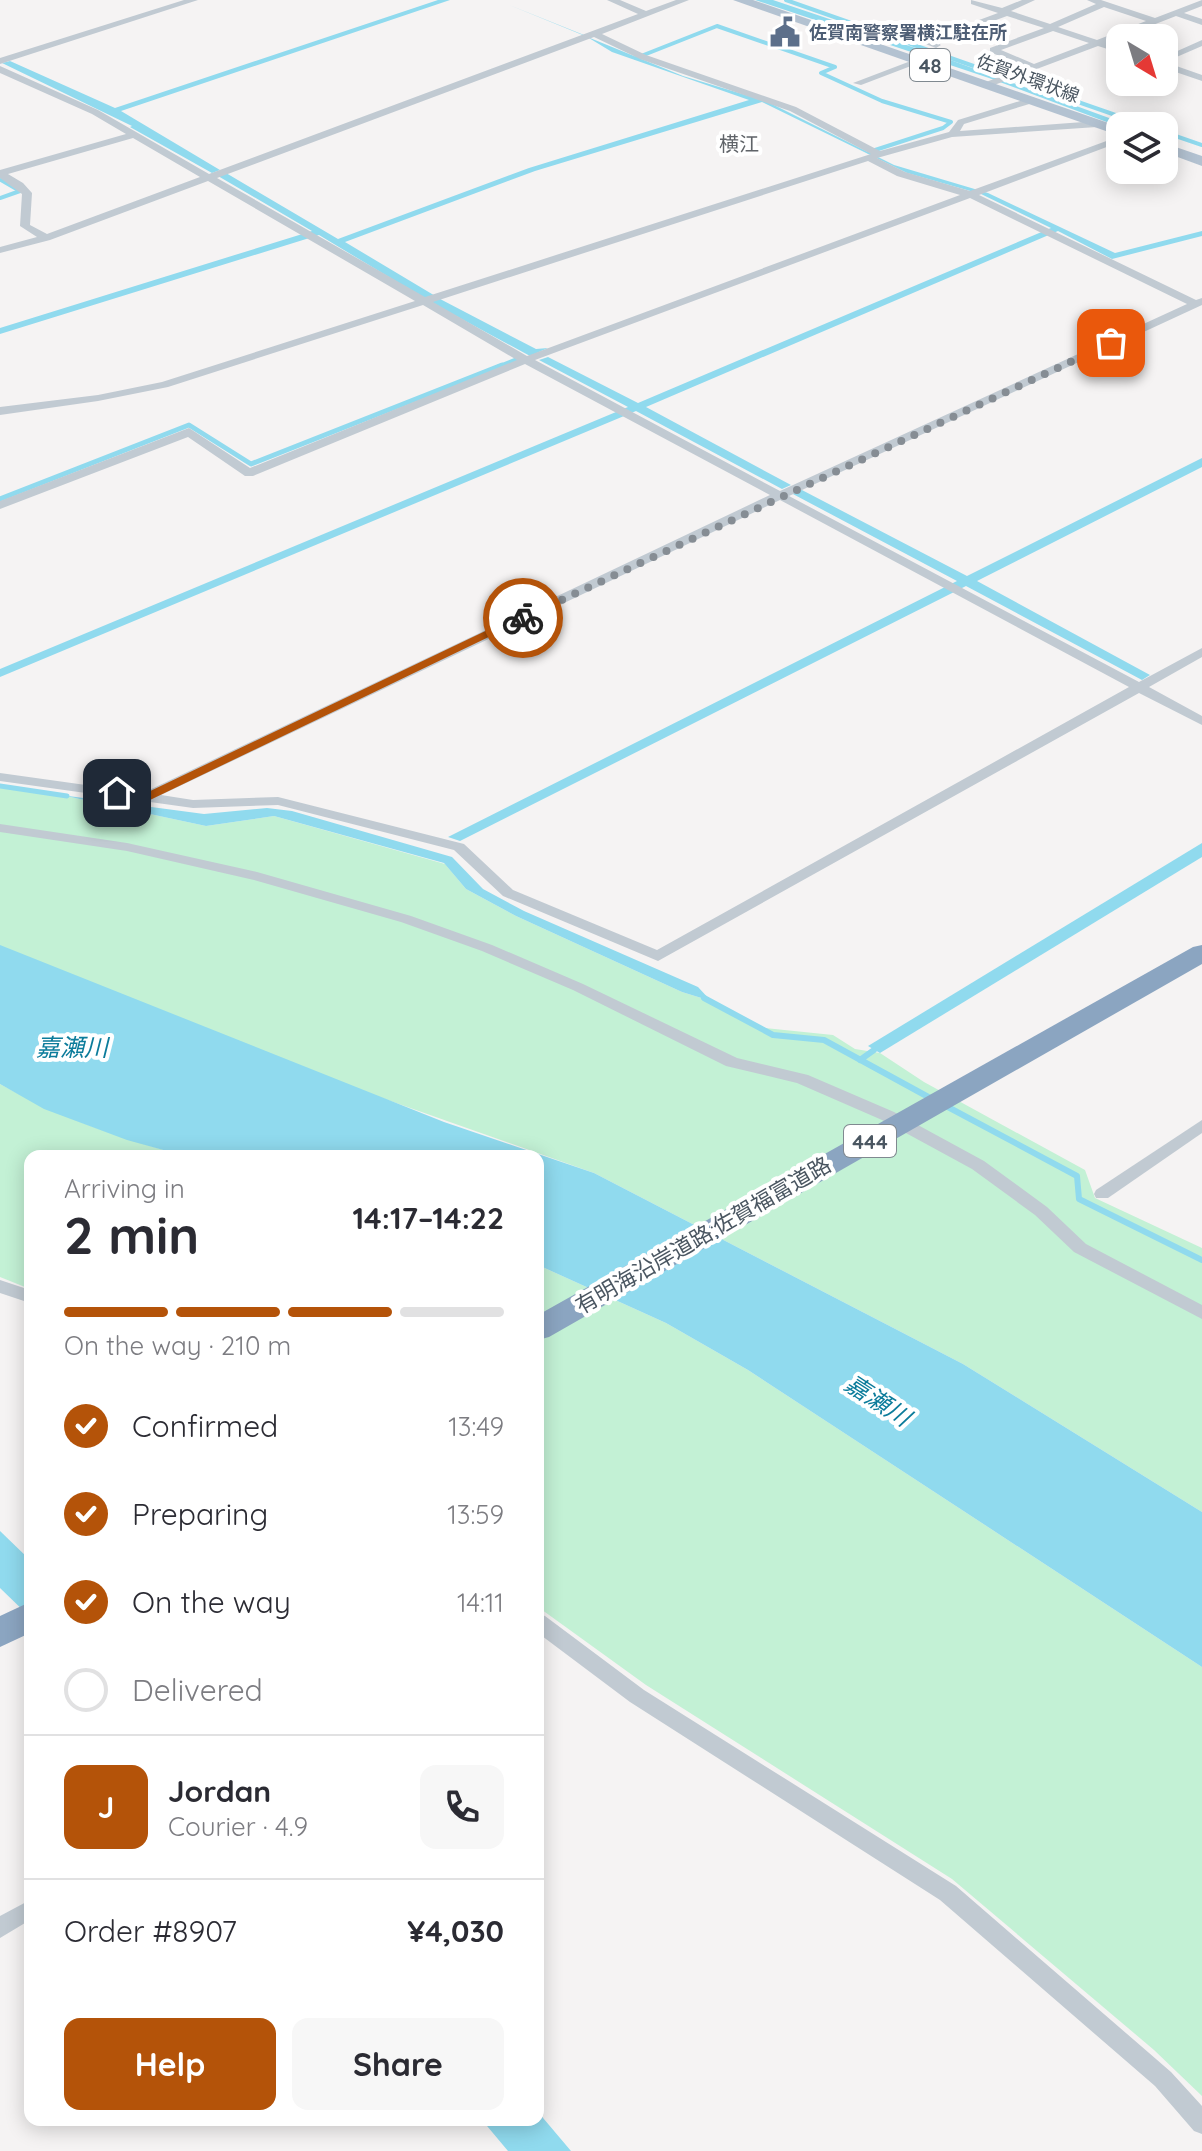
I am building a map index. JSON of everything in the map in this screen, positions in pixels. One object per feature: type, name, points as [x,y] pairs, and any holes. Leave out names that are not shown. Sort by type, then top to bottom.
[{"type":"highway","name":"有明海沿岸道路;佐賀福富道路","points":[[544,1326],[1202,953]]},
{"type":"highway","points":[[0,1633],[24,1619]]},
{"type":"main road","name":"佐賀外環状線","points":[[740,0],[919,61],[996,81],[1033,100],[1106,127]]},
{"type":"main road","points":[[1178,152],[1202,161]]},
{"type":"street","points":[[5,60],[193,0]]},
{"type":"street","points":[[612,0],[646,14]]},
{"type":"street","points":[[623,4],[635,0]]},
{"type":"street","points":[[0,250],[46,238],[684,0]]},
{"type":"street","points":[[928,42],[1030,0]]},
{"type":"street","points":[[1092,0],[1155,21]]},
{"type":"street","points":[[974,2],[1106,46]]},
{"type":"street","points":[[996,81],[1202,3]]},
{"type":"street","points":[[1033,67],[993,50],[1104,4]]},
{"type":"street","points":[[1175,13],[1202,22]]},
{"type":"street","points":[[904,34],[945,48]]},
{"type":"street","points":[[590,35],[641,56],[782,104],[873,153],[901,174],[976,193],[1049,232],[1199,302]]},
{"type":"street","points":[[1178,55],[1202,43]]},
{"type":"street","points":[[858,83],[919,61]]},
{"type":"street","points":[[1178,68],[1202,78]]},
{"type":"street","points":[[0,69],[95,112],[210,176],[420,301],[953,588],[1142,686],[1202,721]]},
{"type":"street","points":[[952,134],[961,122],[1033,100]]},
{"type":"street","points":[[0,411],[98,398],[164,385],[873,153],[952,134],[1097,124]]},
{"type":"street","points":[[0,161],[122,128]]},
{"type":"street","points":[[46,238],[25,226],[27,193],[1,175],[133,135]]},
{"type":"street","points":[[0,505],[189,432],[249,473],[545,353],[1106,144]]},
{"type":"street","points":[[146,797],[781,494],[1199,302]]},
{"type":"street","points":[[0,777],[193,804],[278,801],[459,847],[508,893],[658,956],[1202,652]]},
{"type":"street","points":[[0,828],[127,847],[257,876],[406,919],[487,948],[578,987],[732,1062],[802,1079],[888,1116],[978,1165],[1041,1211],[1080,1248],[1202,1313]]},
{"type":"street","points":[[1102,1194],[1202,1125]]},
{"type":"street","points":[[0,1286],[24,1295]]},
{"type":"street","points":[[544,1626],[637,1696],[948,1893],[1163,2079],[1202,2123]]},
{"type":"street","points":[[0,1928],[24,1913]]},
{"type":"green space","points":[[0,786],[61,795],[206,826],[274,816],[445,864],[466,889],[516,916],[682,992],[711,1001],[765,1028],[833,1035],[855,1049],[880,1053],[924,1082],[1085,1170],[1095,1198],[1202,1248],[1202,1512],[963,1364],[594,1173],[544,1155],[544,1150],[529,1150],[0,963]]},
{"type":"green space","points":[[0,1084],[90,1126],[164,1150],[24,1150],[24,1287],[0,1277]]},
{"type":"green space","points":[[544,1268],[666,1323],[748,1370],[1202,1667],[1202,2096],[1154,2050],[952,1879],[646,1685],[544,1611]]},
{"type":"water","points":[[438,0],[450,0],[121,111],[220,170],[212,173],[132,126],[2,63],[10,61],[115,108]]},
{"type":"water","points":[[755,0],[773,0],[945,58],[1106,117],[1106,122],[989,78]]},
{"type":"water","points":[[587,37],[683,76],[766,101],[894,165],[988,193],[1115,253],[1202,231],[1202,236],[1112,259],[1058,231],[646,407],[791,485],[782,489],[636,411],[0,677],[0,669],[628,407],[539,360],[548,357],[638,403],[1051,228],[981,194],[907,173],[762,102],[535,171],[345,242],[442,300],[536,349],[548,348],[530,356],[432,303],[319,235],[0,334],[0,328],[312,231],[218,176],[226,173],[338,239],[529,168],[749,100],[612,52]]},
{"type":"water","points":[[1202,458],[1202,467],[977,581],[1150,675],[1142,680],[966,586],[460,841],[448,837],[957,581],[791,493],[800,489],[967,576]]},
{"type":"water","points":[[61,795],[204,814],[267,808],[292,811],[452,857],[483,889],[524,911],[698,987],[711,1001],[682,992],[516,916],[466,889],[444,863],[274,816],[206,826]]},
{"type":"water","points":[[1202,843],[1202,857],[880,1053],[868,1046]]},
{"type":"water","name":"嘉瀬川","points":[[0,945],[444,1122],[526,1150],[163,1150],[44,1109],[0,1084]]},
{"type":"water","name":"嘉瀬川","points":[[544,1156],[594,1173],[963,1364],[1202,1512],[1202,1667],[748,1370],[666,1323],[544,1268]]},
{"type":"water","points":[[0,1531],[24,1554],[24,1611],[0,1588]]},
{"type":"water","points":[[544,2119],[571,2151],[508,2151],[487,2126],[544,2126]]},
{"type":"waterway","points":[[786,0],[1002,76]]},
{"type":"waterway","points":[[636,58],[717,26],[835,67],[821,73],[882,101],[951,122],[943,128],[869,152]]},
{"type":"waterway","points":[[1012,79],[1107,112]]},
{"type":"waterway","points":[[1178,137],[1202,145]]},
{"type":"waterway","points":[[0,198],[20,191],[1,180]]},
{"type":"waterway","points":[[502,365],[522,357]]},
{"type":"waterway","points":[[0,499],[189,425],[251,464],[502,365]]},
{"type":"waterway","points":[[497,367],[502,365]]},
{"type":"waterway","points":[[0,786],[67,796]]},
{"type":"waterway","points":[[704,998],[773,1035],[824,1040],[860,1060]]},
{"type":"waterway","points":[[860,1060],[874,1050]]},
{"type":"waterway","points":[[860,1060],[932,1099]]},
{"type":"waterway","points":[[946,1106],[1077,1176],[1079,1199],[1202,1260]]},
{"type":"way so far","points":[[523,618],[1111,343]]},
{"type":"place","name":"佐賀南警察署横江駐在所","points":[[785,32]]},
{"type":"district","name":"横江","points":[[739,143]]},
{"type":"route","points":[[117,793],[146,797],[523,618]]}]
